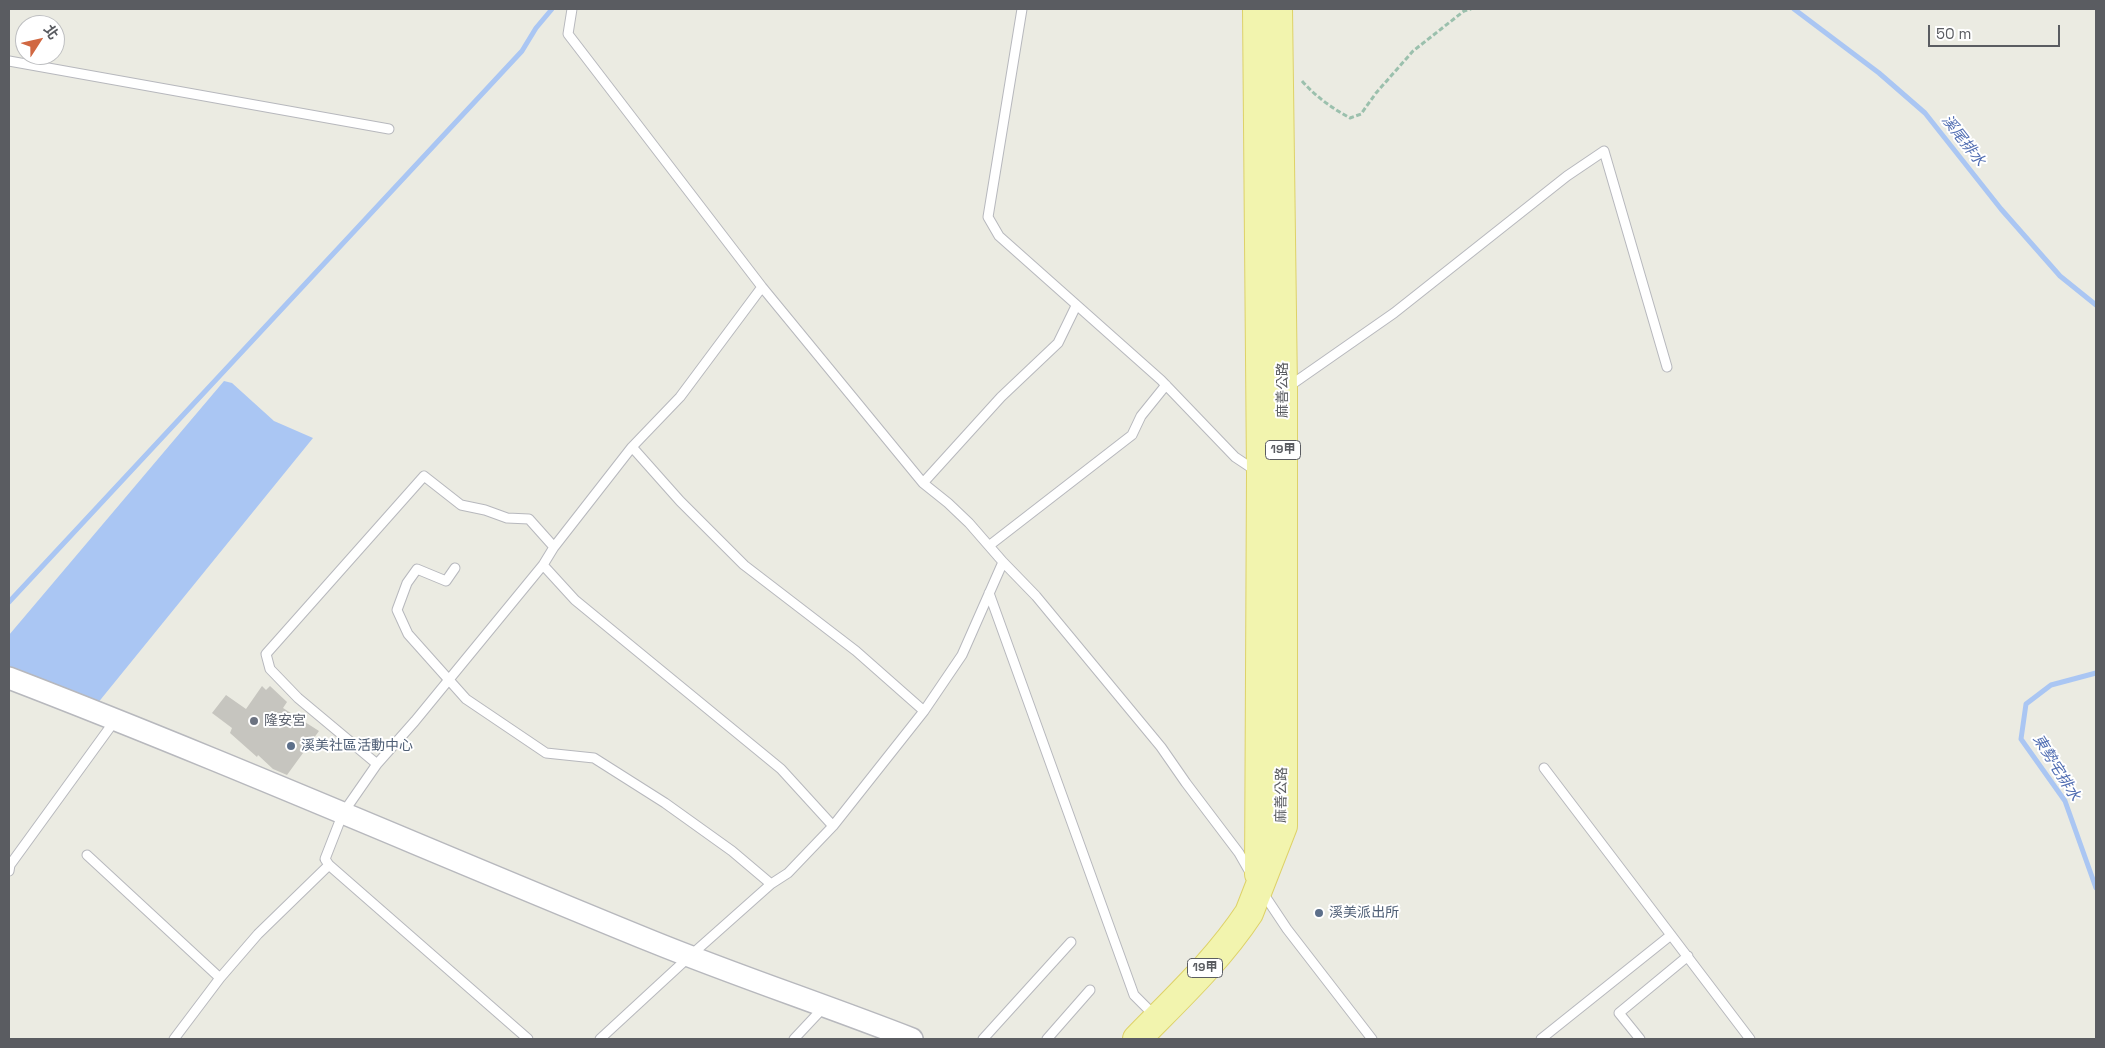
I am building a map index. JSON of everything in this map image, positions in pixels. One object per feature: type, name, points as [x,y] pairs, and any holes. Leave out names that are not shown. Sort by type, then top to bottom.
[{"type":"main road","name":"麻善公路","points":[[1137,1039],[1231,939],[1249,913],[1283,826],[1257,9]]},
{"type":"main road","name":"麻善公路","points":[[1272,474],[1283,390],[1278,9]]},
{"type":"street","points":[[9,678],[116,719],[690,956],[826,1005],[912,1039]]},
{"type":"lane","points":[[572,9],[568,34],[762,286],[923,483],[948,503],[990,545],[1003,562],[1036,596],[1161,747],[1186,784],[1239,852],[1259,888],[1287,929],[1372,1039]]},
{"type":"lane","points":[[1022,9],[988,217],[999,236],[1166,385],[1235,457],[1272,474]]},
{"type":"lane","points":[[9,60],[389,129]]},
{"type":"lane","points":[[1283,390],[1394,313],[1566,176],[1604,151],[1667,367]]},
{"type":"lane","points":[[528,1039],[329,865],[325,859],[343,813],[377,764],[543,565],[554,546],[632,447],[680,397],[762,286]]},
{"type":"lane","points":[[923,483],[1001,397],[1058,343],[1076,306]]},
{"type":"lane","points":[[990,545],[1132,435],[1141,416],[1166,385]]},
{"type":"lane","points":[[632,447],[680,502],[744,565],[856,652],[924,711]]},
{"type":"lane","points":[[377,764],[293,693],[270,669],[266,654],[424,476],[461,505],[485,510],[507,518],[529,519],[554,546]]},
{"type":"lane","points":[[600,1039],[771,884],[788,873],[833,826],[924,711],[962,655],[1003,562]]},
{"type":"lane","points":[[543,565],[575,600],[781,769],[833,826]]},
{"type":"lane","points":[[455,568],[446,581],[417,569],[407,583],[397,610],[408,634],[448,681],[466,699],[546,753],[594,758],[666,803],[732,851],[771,884]]},
{"type":"lane","points":[[989,592],[1134,995],[1157,1019]]},
{"type":"lane","points":[[9,871],[10,865],[116,719]]},
{"type":"lane","points":[[1544,768],[1750,1039]]},
{"type":"lane","points":[[87,855],[220,978]]},
{"type":"lane","points":[[174,1039],[220,978],[258,934],[329,865]]},
{"type":"lane","points":[[1541,1039],[1671,935]]},
{"type":"lane","points":[[983,1039],[1071,942]]},
{"type":"lane","points":[[1640,1039],[1619,1013],[1688,956]]},
{"type":"lane","points":[[1047,1039],[1090,990]]},
{"type":"lane","points":[[794,1039],[826,1005]]},
{"type":"path","points":[[1301,80],[1312,93],[1334,109],[1350,118],[1361,114],[1376,93],[1413,51],[1464,11],[1471,9]]},
{"type":"water","points":[[224,381],[232,383],[274,421],[313,438],[97,704],[9,668],[9,635]]},
{"type":"building","name":"隆安宮","points":[[262,686],[266,690],[270,686],[287,702],[283,708],[319,731],[287,775],[273,769],[258,755],[257,757],[230,733],[232,728],[212,713],[226,695],[246,709]]},
{"type":"waterway","points":[[9,602],[522,51],[536,28],[552,9]]},
{"type":"waterway","name":"溪尾排水","points":[[1794,9],[1879,73],[1925,113],[2001,209],[2060,276],[2096,305]]},
{"type":"waterway","name":"東勢宅排水","points":[[2096,673],[2051,685],[2026,704],[2021,739],[2065,801],[2096,888]]},
{"type":"place","name":"隆安宮","points":[[254,721]]},
{"type":"place","name":"溪美社區活動中心","points":[[291,746]]},
{"type":"place","name":"溪美派出所","points":[[1319,913]]}]
